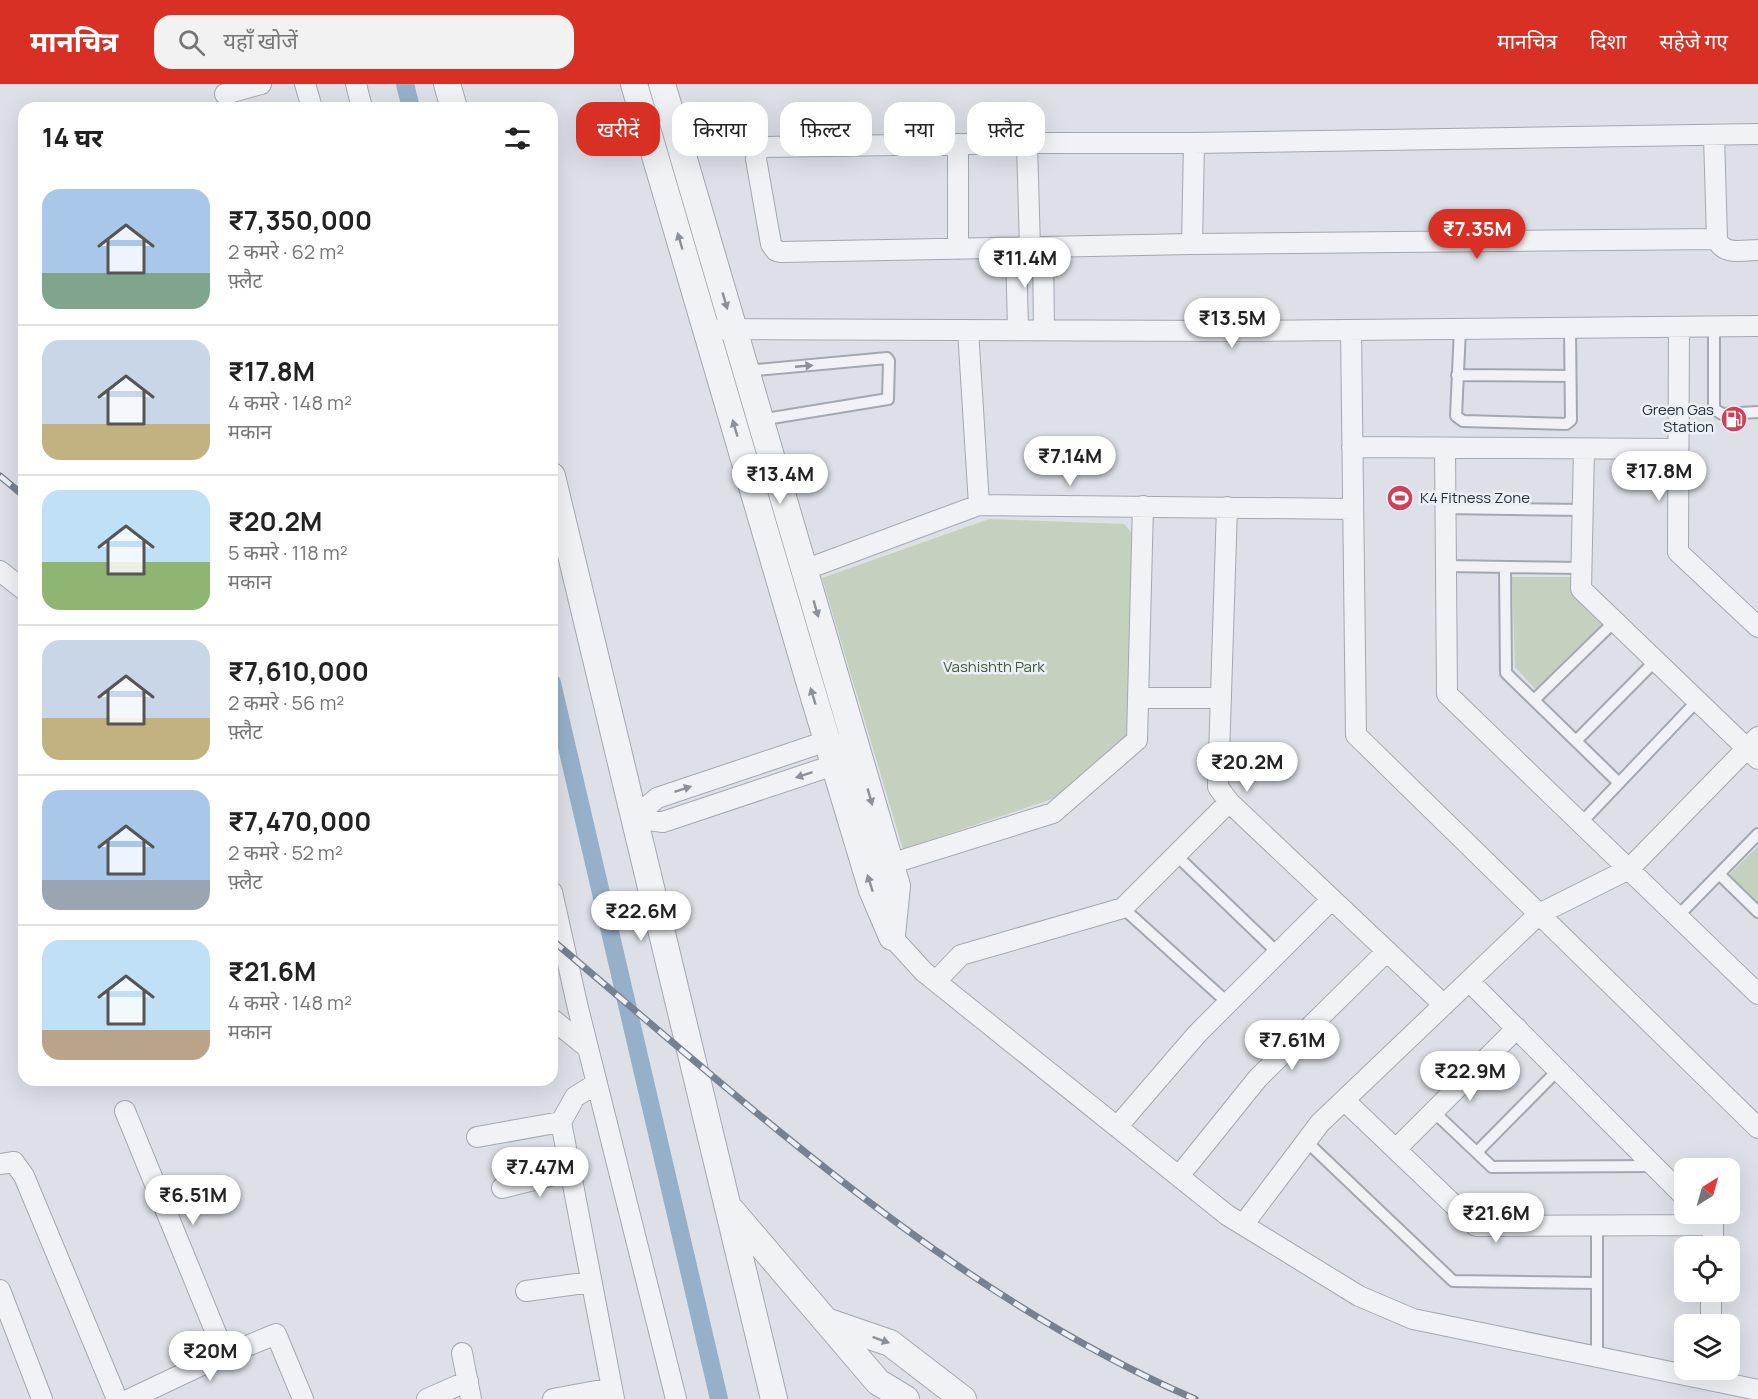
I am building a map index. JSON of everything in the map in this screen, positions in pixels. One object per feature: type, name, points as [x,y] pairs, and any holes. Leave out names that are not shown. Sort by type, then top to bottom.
[{"type":"street","points":[[225,94],[261,84]]},
{"type":"street","points":[[305,84],[310,102]]},
{"type":"street","points":[[356,84],[360,102]]},
{"type":"street","points":[[447,84],[452,102]]},
{"type":"street","points":[[634,84],[872,891],[892,937],[936,981],[1179,1176],[1243,1225],[1359,1296],[1413,1319],[1597,1357],[1674,1369]]},
{"type":"street","points":[[662,84],[897,886],[892,937]]},
{"type":"street","points":[[1045,143],[1194,143],[1758,134]]},
{"type":"street","points":[[1714,136],[1719,245],[1728,250],[1758,250]]},
{"type":"street","points":[[1192,244],[1194,143]]},
{"type":"street","points":[[958,144],[958,249]]},
{"type":"street","points":[[967,144],[762,147],[758,149],[756,159],[771,244],[776,251],[1717,239]]},
{"type":"street","points":[[1028,156],[1030,248],[1044,330]]},
{"type":"street","points":[[1018,330],[1030,248]]},
{"type":"street","points":[[706,329],[1351,330],[1758,326]]},
{"type":"street","points":[[1679,327],[1678,552],[1758,627]]},
{"type":"street","points":[[968,330],[979,505]]},
{"type":"street","points":[[1351,330],[1356,735],[1758,1128]]},
{"type":"street","points":[[1352,447],[1678,449]]},
{"type":"street","points":[[1445,448],[1447,694],[1758,994]]},
{"type":"street","points":[[1243,1225],[1320,1123],[1539,914],[1629,869],[1754,749],[1697,701],[1581,589],[1584,449]]},
{"type":"street","points":[[558,501],[774,1399]]},
{"type":"street","points":[[804,570],[979,505],[1353,509]]},
{"type":"street","points":[[890,864],[1053,813],[1137,740],[1143,506]]},
{"type":"street","points":[[1227,507],[1218,787],[1230,802],[1444,1005]]},
{"type":"street","points":[[0,571],[18,585]]},
{"type":"street","points":[[1138,698],[1221,698]]},
{"type":"street","points":[[633,818],[657,798],[831,753],[857,750]]},
{"type":"street","points":[[936,981],[961,955],[1123,908],[1230,802]]},
{"type":"street","points":[[1117,1127],[1197,1034],[1332,899]]},
{"type":"street","points":[[558,918],[588,1048],[676,1399]]},
{"type":"street","points":[[1179,1176],[1258,1078],[1387,951]]},
{"type":"street","points":[[1469,981],[1674,1186]]},
{"type":"street","points":[[558,1024],[588,1048]]},
{"type":"street","points":[[1396,1149],[1517,1028]]},
{"type":"street","points":[[553,1399],[613,1393],[561,1122],[575,1097],[597,1083]]},
{"type":"street","points":[[1344,1100],[1476,1226],[1597,1225],[1674,1221]]},
{"type":"street","points":[[126,1111],[225,1355]]},
{"type":"street","points":[[477,1137],[561,1122]]},
{"type":"street","points":[[0,1164],[14,1161],[24,1176],[117,1399]]},
{"type":"street","points":[[502,1188],[570,1171]]},
{"type":"street","points":[[728,1206],[826,1321],[878,1393],[906,1399]]},
{"type":"street","points":[[526,1291],[591,1281]]},
{"type":"street","points":[[0,1290],[42,1399]]},
{"type":"street","points":[[826,1321],[890,1343],[963,1399]]},
{"type":"street","points":[[130,1399],[276,1334],[303,1399]]},
{"type":"street","points":[[427,1399],[469,1390],[462,1353]]},
{"type":"street","points":[[1726,1380],[1758,1390]]},
{"type":"lane","points":[[1714,327],[1713,409],[1722,414],[1758,412]]},
{"type":"lane","points":[[1460,329],[1456,416],[1462,421],[1566,424],[1571,420],[1569,328]]},
{"type":"lane","points":[[746,371],[887,358],[889,361],[888,399],[760,420]]},
{"type":"lane","points":[[1457,375],[1570,376]]},
{"type":"lane","points":[[1446,508],[1583,510]]},
{"type":"lane","points":[[1446,566],[1582,568]]},
{"type":"lane","points":[[1505,567],[1506,674],[1619,783]]},
{"type":"lane","points":[[1534,700],[1615,621]]},
{"type":"lane","points":[[1576,741],[1656,660]]},
{"type":"lane","points":[[1581,824],[1697,701]]},
{"type":"lane","points":[[1678,916],[1758,834]]},
{"type":"lane","points":[[1176,855],[1278,953]]},
{"type":"lane","points":[[1719,874],[1758,912]]},
{"type":"lane","points":[[1123,908],[1228,1003]]},
{"type":"lane","points":[[1477,1152],[1558,1070]]},
{"type":"lane","points":[[1434,1112],[1492,1167],[1654,1166]]},
{"type":"lane","points":[[1306,1141],[1453,1281],[1597,1283]]},
{"type":"lane","points":[[1597,1225],[1597,1357]]},
{"type":"green space","name":"Vashishth Park","points":[[989,519],[1124,524],[1137,539],[1132,731],[1061,796],[903,849],[822,578]]},
{"type":"green space","points":[[1512,577],[1572,577],[1604,622],[1535,689],[1515,667]]},
{"type":"green space","points":[[1758,846],[1758,902],[1729,875]]},
{"type":"waterway","points":[[405,84],[410,102]]},
{"type":"waterway","points":[[558,709],[719,1399]]},
{"type":"railway","points":[[0,476],[18,491]]},
{"type":"railway","points":[[558,945],[779,1132],[937,1252],[1020,1306],[1106,1356],[1195,1399]]},
{"type":"place","name":"Green Gas Station","points":[[1734,419]]},
{"type":"place","name":"K4 Fitness Zone","points":[[1400,498]]}]
